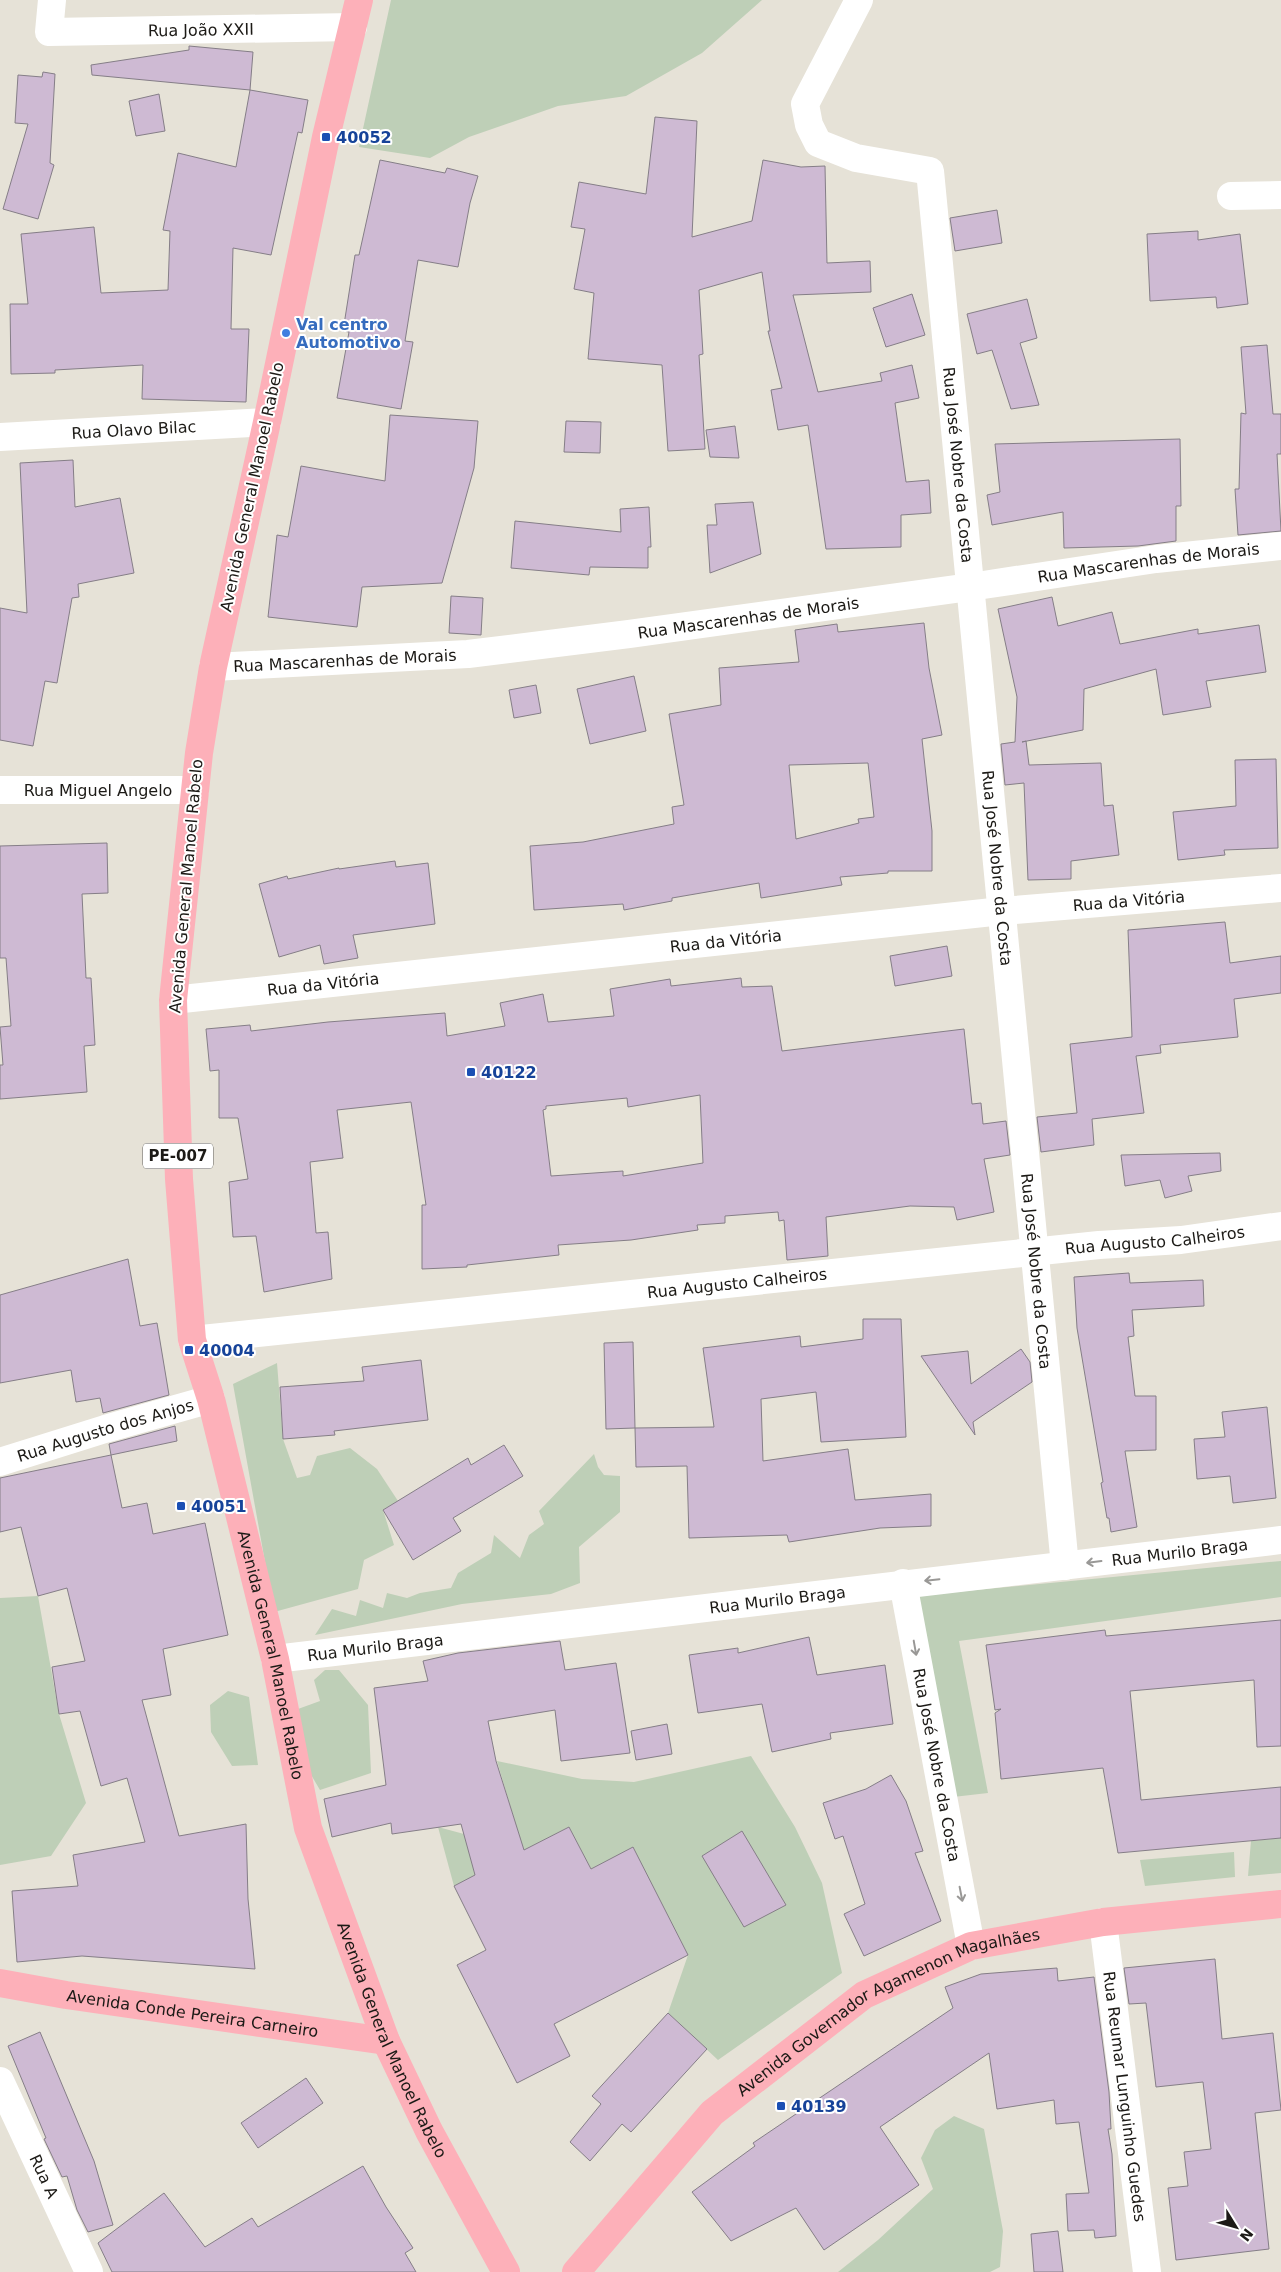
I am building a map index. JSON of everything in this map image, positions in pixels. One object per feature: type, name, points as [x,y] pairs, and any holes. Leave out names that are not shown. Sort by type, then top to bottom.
[{"type":"main road","name":"Avenida General Manoel Rabelo","points":[[359,0],[326,137],[267,422],[213,668],[199,753],[173,1000],[179,1179],[192,1340],[211,1400],[275,1659],[308,1828],[386,2041],[429,2131],[506,2272]]},
{"type":"main road","name":"Avenida Governador Agamenon Magalhães","points":[[576,2272],[712,2113],[864,1995],[971,1946],[1103,1922],[1281,1904]]},
{"type":"main road","name":"Avenida Conde Pereira Carneiro","points":[[0,1983],[66,1995],[386,2041]]},
{"type":"street","name":"Rua João XXII","points":[[52,0],[48,32],[353,27]]},
{"type":"street","name":"Rua José Nobre da Costa","points":[[859,0],[805,104],[809,125],[818,143],[856,158],[930,171],[1065,1566]]},
{"type":"street","points":[[1231,196],[1281,195]]},
{"type":"street","name":"Rua Olavo Bilac","points":[[0,437],[267,422]]},
{"type":"street","name":"Rua Mascarenhas de Morais","points":[[213,668],[468,654],[639,633],[1156,559],[1281,546]]},
{"type":"street","name":"Rua Miguel Angelo","points":[[0,790],[195,790]]},
{"type":"street","name":"Rua da Vitória","points":[[173,1000],[1002,911],[1281,888]]},
{"type":"street","name":"Rua Augusto Calheiros","points":[[192,1340],[1034,1252],[1181,1240],[1281,1226]]},
{"type":"street","name":"Rua Augusto dos Anjos","points":[[0,1462],[105,1429],[211,1400]]},
{"type":"street","name":"Rua Murilo Braga","points":[[275,1659],[903,1583],[1281,1540]]},
{"type":"street","name":"Rua José Nobre da Costa","points":[[903,1583],[971,1946]]},
{"type":"street","name":"Rua Reumar Lunguinho Guedes","points":[[1103,1922],[1147,2272]]},
{"type":"street","name":"Rua A","points":[[0,2081],[89,2272]]},
{"type":"green space","points":[[391,0],[762,0],[702,53],[626,96],[558,106],[469,137],[430,158],[359,147]]},
{"type":"green space","points":[[277,1363],[283,1439],[297,1478],[310,1475],[317,1456],[350,1448],[377,1469],[398,1501],[383,1510],[394,1545],[364,1560],[358,1589],[274,1612],[233,1384]]},
{"type":"green space","points":[[594,1454],[598,1467],[604,1475],[620,1476],[620,1512],[579,1547],[580,1583],[551,1594],[462,1604],[315,1635],[332,1609],[356,1616],[360,1600],[383,1608],[387,1593],[407,1598],[420,1593],[451,1588],[458,1573],[491,1553],[494,1535],[520,1558],[529,1535],[544,1524],[539,1511]]},
{"type":"green space","points":[[1281,1561],[1281,1597],[959,1641],[988,1793],[953,1797],[912,1596]]},
{"type":"green space","points":[[38,1596],[59,1714],[86,1803],[51,1856],[0,1865],[0,1598]]},
{"type":"green space","points":[[325,1670],[339,1670],[368,1705],[371,1773],[320,1790],[310,1773],[298,1709],[320,1701],[314,1680]]},
{"type":"green space","points":[[228,1691],[249,1697],[258,1765],[232,1766],[211,1732],[210,1705]]},
{"type":"green space","points":[[751,1756],[795,1827],[822,1883],[842,1973],[718,2060],[668,2013],[688,1955],[633,1848],[591,1869],[569,1827],[454,1886],[438,1827],[464,1834],[514,1819],[497,1761],[582,1779],[634,1782]]},
{"type":"green space","points":[[1281,1838],[1281,1873],[1248,1876],[1251,1841]]},
{"type":"green space","points":[[1234,1852],[1235,1877],[1145,1886],[1140,1860]]},
{"type":"green space","points":[[954,2116],[984,2129],[1003,2231],[1000,2267],[990,2272],[838,2272],[878,2240],[933,2189],[921,2158],[935,2130]]},
{"type":"building","points":[[189,46],[253,52],[250,90],[92,75],[91,65],[189,50]]},
{"type":"building","points":[[43,72],[55,74],[50,163],[54,165],[38,219],[3,209],[28,124],[15,123],[18,75],[42,77]]},
{"type":"building","points":[[250,90],[308,100],[302,133],[298,132],[271,255],[233,248],[231,329],[249,329],[246,402],[142,399],[143,365],[55,370],[55,373],[11,374],[10,304],[28,304],[21,234],[94,227],[101,293],[168,290],[170,231],[163,230],[178,153],[236,167]]},
{"type":"building","points":[[159,94],[165,131],[136,136],[129,101]]},
{"type":"building","points":[[655,117],[697,121],[692,237],[752,221],[763,160],[801,167],[825,166],[827,263],[870,261],[871,292],[793,295],[818,392],[882,381],[880,373],[912,365],[919,398],[895,403],[906,482],[929,480],[931,513],[901,515],[901,547],[826,549],[808,425],[778,430],[771,390],[782,388],[768,331],[770,331],[762,272],[699,290],[703,354],[699,355],[705,449],[668,451],[662,365],[588,359],[594,293],[574,289],[585,229],[571,227],[579,182],[646,194]]},
{"type":"building","points":[[380,160],[445,173],[447,168],[478,176],[470,203],[458,267],[418,260],[405,341],[413,342],[401,409],[337,398],[349,332],[343,331],[355,255],[359,255]]},
{"type":"building","points":[[997,210],[1002,243],[955,251],[950,218]]},
{"type":"building","points":[[1198,231],[1198,240],[1240,234],[1248,304],[1217,308],[1216,297],[1150,301],[1147,234]]},
{"type":"building","points":[[912,294],[925,335],[886,347],[873,308]]},
{"type":"building","points":[[1027,299],[1037,338],[1020,343],[1039,405],[1011,409],[992,350],[977,354],[967,314]]},
{"type":"building","points":[[1267,345],[1273,414],[1281,414],[1281,454],[1277,454],[1281,531],[1238,535],[1235,489],[1239,489],[1241,413],[1246,414],[1241,347]]},
{"type":"building","points":[[390,415],[478,421],[474,468],[442,583],[362,587],[357,627],[268,617],[277,535],[288,537],[301,466],[385,481]]},
{"type":"building","points":[[566,421],[601,422],[600,453],[564,452]]},
{"type":"building","points":[[735,426],[739,458],[710,457],[706,430]]},
{"type":"building","points":[[1180,439],[1181,506],[1176,506],[1176,541],[1138,546],[1064,548],[1063,512],[992,525],[987,495],[1000,492],[995,444]]},
{"type":"building","points":[[73,460],[75,507],[120,498],[134,573],[78,584],[79,597],[72,598],[57,683],[45,681],[33,746],[0,740],[0,608],[27,613],[20,463]]},
{"type":"building","points":[[753,502],[761,554],[710,573],[707,525],[717,525],[715,504]]},
{"type":"building","points":[[649,507],[651,547],[648,547],[648,568],[590,567],[589,575],[511,568],[515,521],[621,532],[620,509]]},
{"type":"building","points":[[451,596],[483,598],[481,635],[449,633]]},
{"type":"building","points":[[1052,597],[1058,626],[1112,612],[1120,644],[1198,629],[1198,634],[1259,625],[1266,672],[1206,681],[1211,707],[1163,715],[1156,669],[1084,689],[1083,730],[1026,741],[1029,765],[1101,763],[1104,806],[1113,805],[1119,855],[1071,861],[1071,879],[1028,880],[1024,783],[1005,785],[1001,744],[1015,742],[1017,697],[998,609]]},
{"type":"building","points":[[924,623],[929,668],[942,735],[922,739],[932,831],[932,871],[888,871],[888,873],[840,877],[842,885],[761,898],[759,883],[672,898],[672,901],[624,910],[623,904],[534,910],[530,846],[583,842],[674,824],[672,807],[684,805],[669,714],[721,705],[719,668],[799,662],[795,630],[837,624],[838,632]],"holes":[[[868,763],[874,817],[858,819],[859,823],[796,839],[789,765]]]},
{"type":"building","points":[[634,676],[646,731],[590,744],[577,689]]},
{"type":"building","points":[[536,685],[541,713],[514,718],[509,690]]},
{"type":"building","points":[[1276,759],[1278,848],[1224,850],[1225,855],[1178,860],[1173,812],[1236,806],[1235,760]]},
{"type":"building","points":[[107,843],[108,893],[82,894],[86,978],[91,978],[95,1045],[84,1046],[87,1092],[0,1099],[0,1065],[3,1065],[0,1027],[11,1026],[6,958],[0,958],[0,846]]},
{"type":"building","points":[[395,861],[396,867],[428,863],[435,924],[353,935],[358,958],[324,964],[320,945],[279,957],[259,884],[287,876],[288,879],[339,868]]},
{"type":"building","points":[[1225,922],[1230,963],[1281,956],[1281,993],[1234,999],[1238,1037],[1160,1045],[1161,1053],[1136,1056],[1144,1113],[1092,1119],[1094,1145],[1041,1152],[1037,1117],[1077,1113],[1070,1044],[1132,1037],[1128,930]]},
{"type":"building","points":[[947,946],[952,976],[895,986],[890,956]]},
{"type":"building","points":[[741,978],[742,987],[772,986],[782,1051],[964,1029],[972,1104],[981,1103],[983,1124],[1006,1121],[1010,1155],[984,1159],[994,1212],[957,1220],[954,1207],[910,1206],[826,1217],[828,1256],[787,1260],[784,1220],[779,1221],[778,1212],[725,1216],[725,1223],[697,1225],[698,1230],[631,1240],[558,1245],[559,1255],[467,1265],[467,1267],[422,1269],[422,1205],[426,1205],[411,1102],[337,1110],[343,1158],[310,1162],[316,1233],[328,1232],[332,1279],[264,1292],[256,1236],[233,1237],[229,1182],[248,1179],[238,1118],[219,1118],[219,1070],[210,1071],[206,1029],[250,1025],[251,1031],[328,1022],[445,1013],[447,1036],[505,1026],[500,1003],[543,994],[548,1022],[614,1016],[610,989],[670,979],[671,986]],"holes":[[[700,1095],[703,1163],[623,1176],[623,1171],[551,1176],[543,1110],[546,1109],[546,1106],[627,1098],[628,1107]]]},
{"type":"building","points":[[1220,1153],[1221,1171],[1188,1176],[1192,1191],[1165,1198],[1160,1180],[1125,1186],[1121,1155]]},
{"type":"building","points":[[128,1259],[140,1326],[157,1323],[169,1395],[103,1413],[100,1398],[76,1402],[71,1370],[0,1383],[0,1295]]},
{"type":"building","points":[[1129,1273],[1130,1283],[1203,1280],[1204,1306],[1132,1310],[1134,1336],[1128,1337],[1135,1396],[1156,1396],[1156,1450],[1125,1451],[1137,1527],[1111,1532],[1101,1483],[1103,1482],[1077,1328],[1074,1277]]},
{"type":"building","points":[[863,1319],[901,1319],[906,1437],[821,1442],[816,1392],[761,1399],[763,1461],[848,1449],[855,1500],[931,1494],[931,1526],[880,1528],[789,1542],[787,1535],[689,1538],[687,1466],[636,1467],[635,1428],[714,1427],[703,1348],[800,1336],[801,1347],[863,1339]]},
{"type":"building","points":[[633,1342],[635,1428],[606,1429],[604,1343]]},
{"type":"building","points":[[1021,1349],[1030,1362],[1032,1382],[973,1422],[975,1435],[921,1356],[968,1351],[971,1384]]},
{"type":"building","points":[[421,1360],[428,1420],[334,1431],[335,1435],[283,1439],[280,1387],[364,1381],[362,1367]]},
{"type":"building","points":[[1267,1407],[1276,1498],[1233,1503],[1230,1476],[1197,1479],[1194,1439],[1225,1437],[1222,1412]]},
{"type":"building","points":[[175,1426],[177,1441],[111,1455],[109,1444]]},
{"type":"building","points":[[504,1445],[523,1476],[453,1518],[461,1531],[413,1560],[383,1510],[468,1458],[471,1465]]},
{"type":"building","points":[[111,1455],[122,1508],[147,1503],[153,1534],[205,1523],[228,1635],[163,1649],[171,1695],[142,1700],[179,1836],[246,1824],[248,1899],[255,1969],[82,1956],[17,1962],[12,1891],[78,1886],[73,1855],[145,1842],[127,1778],[101,1786],[80,1711],[59,1714],[52,1667],[85,1661],[67,1588],[38,1596],[21,1527],[0,1532],[0,1478]]},
{"type":"building","points":[[1281,1620],[1281,1746],[1257,1747],[1254,1680],[1130,1691],[1141,1800],[1281,1787],[1281,1838],[1118,1853],[1103,1768],[1001,1779],[995,1713],[1001,1709],[995,1710],[986,1645],[1105,1630],[1106,1636]]},
{"type":"building","points":[[809,1637],[817,1675],[885,1665],[893,1724],[830,1733],[831,1739],[772,1752],[762,1704],[698,1713],[689,1655],[738,1648],[738,1653]]},
{"type":"building","points":[[560,1641],[565,1670],[616,1663],[630,1753],[561,1761],[555,1710],[488,1721],[496,1761],[524,1850],[569,1827],[591,1869],[633,1847],[688,1955],[554,2024],[570,2056],[517,2083],[457,1965],[486,1950],[454,1886],[475,1875],[461,1824],[392,1834],[391,1823],[332,1837],[324,1799],[386,1785],[374,1688],[428,1681],[423,1661],[458,1653]]},
{"type":"building","points":[[667,1724],[672,1754],[636,1760],[631,1731]]},
{"type":"building","points":[[891,1775],[906,1801],[923,1851],[915,1853],[941,1921],[864,1956],[844,1914],[865,1904],[843,1836],[835,1839],[823,1803],[866,1789]]},
{"type":"building","points":[[742,1831],[786,1905],[744,1927],[702,1856]]},
{"type":"building","points":[[1215,1959],[1222,2039],[1273,2033],[1281,2110],[1255,2113],[1269,2249],[1176,2260],[1168,2188],[1188,2186],[1184,2152],[1211,2149],[1203,2082],[1156,2087],[1146,2003],[1129,2004],[1124,1968]]},
{"type":"building","points":[[1057,1968],[1058,1981],[1094,1977],[1109,2092],[1111,2129],[1108,2129],[1112,2154],[1116,2236],[1095,2238],[1094,2230],[1068,2231],[1066,2194],[1089,2193],[1079,2122],[1056,2124],[1054,2100],[997,2109],[989,2053],[880,2127],[919,2185],[824,2250],[796,2208],[731,2241],[692,2192],[755,2146],[753,2143],[953,2008],[945,1987],[981,1974]]},
{"type":"building","points":[[668,2013],[707,2049],[631,2132],[622,2124],[590,2161],[570,2142],[601,2104],[592,2096]]},
{"type":"building","points":[[40,2032],[94,2161],[113,2225],[88,2232],[77,2210],[67,2176],[62,2177],[44,2139],[46,2138],[8,2046]]},
{"type":"building","points":[[306,2078],[323,2103],[258,2148],[241,2123]]},
{"type":"building","points":[[363,2166],[386,2207],[413,2248],[405,2253],[416,2272],[112,2272],[98,2243],[164,2193],[205,2247],[252,2218],[258,2227]]},
{"type":"building","points":[[1058,2231],[1063,2272],[1034,2272],[1031,2234]]},
{"type":"place","name":"40052","points":[[326,137]]},
{"type":"place","name":"Val centro Automotivo","points":[[286,333]]},
{"type":"place","name":"40122","points":[[471,1072]]},
{"type":"place","name":"40004","points":[[189,1350]]},
{"type":"place","name":"40051","points":[[181,1506]]},
{"type":"place","name":"40139","points":[[781,2106]]}]
